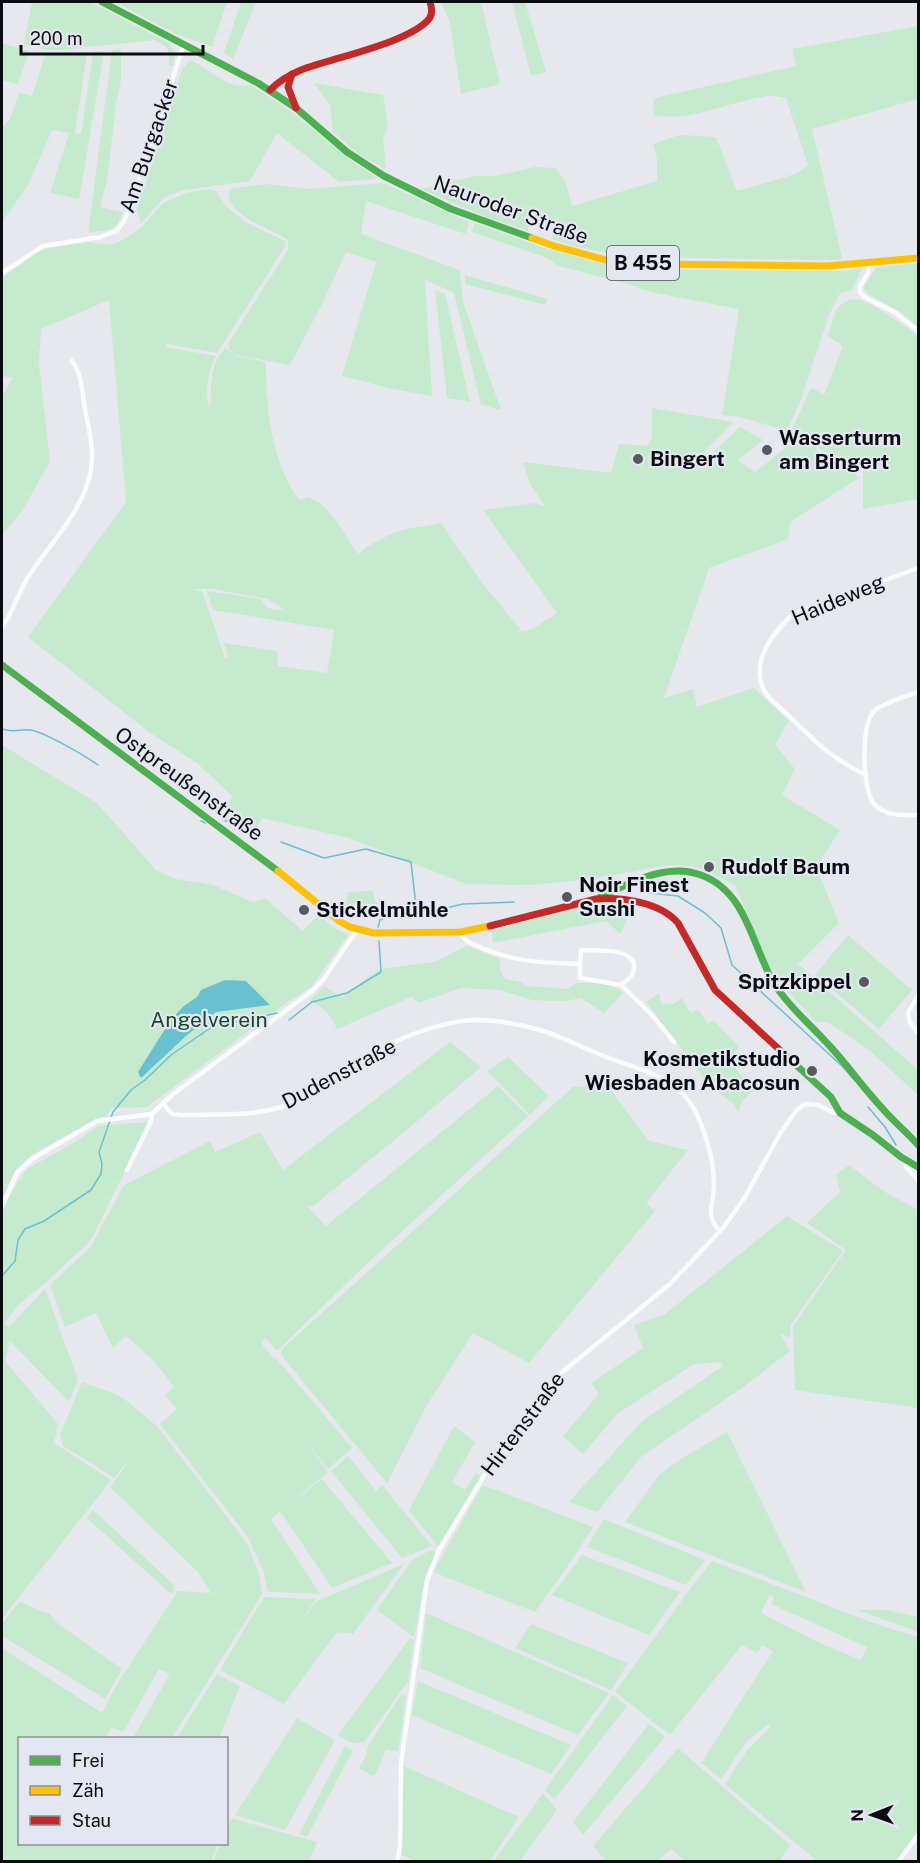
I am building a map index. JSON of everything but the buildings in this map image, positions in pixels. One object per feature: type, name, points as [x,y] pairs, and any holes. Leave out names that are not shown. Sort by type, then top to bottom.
[{"type":"main road","name":"B 455","points":[[102,2],[270,90],[296,108]]},
{"type":"main road","points":[[270,90],[292,74],[411,32],[424,24],[431,16],[430,2]]},
{"type":"main road","points":[[292,74],[288,87],[296,108]]},
{"type":"main road","name":"Nauroder Straße","points":[[296,108],[347,152],[384,176],[429,199],[474,218],[554,246],[606,260],[650,264],[808,266],[918,258]]},
{"type":"main road","name":"Ostpreußenstraße","points":[[2,665],[287,877],[339,921],[357,930]]},
{"type":"main road","points":[[357,930],[382,933],[460,932],[596,899],[655,873],[677,870],[700,875],[730,894],[740,907],[765,968],[780,992],[849,1066],[883,1110],[918,1145]]},
{"type":"main road","points":[[628,885],[627,893],[630,900]]},
{"type":"main road","points":[[596,899],[630,900],[664,911],[675,919],[718,995],[818,1084],[831,1097],[839,1112],[918,1167]]},
{"type":"street","name":"Am Burgacker","points":[[2,273],[43,246],[100,237],[120,227],[129,210],[184,44]]},
{"type":"street","points":[[870,263],[868,273],[860,286],[864,297],[896,313],[918,331]]},
{"type":"street","points":[[2,627],[29,575],[69,520],[90,477],[91,442],[79,373],[72,361]]},
{"type":"street","name":"Haideweg","points":[[866,775],[848,767],[817,745],[767,695],[760,681],[763,654],[770,639],[794,614],[918,568]]},
{"type":"street","points":[[918,692],[875,710],[868,718],[866,732],[868,795],[881,810],[892,814],[918,815]]},
{"type":"street","points":[[2,1206],[17,1173],[26,1163],[90,1125],[105,1119],[152,1114],[318,986],[357,930]]},
{"type":"street","points":[[460,932],[466,941],[501,956],[543,963],[580,964]]},
{"type":"street","points":[[621,985],[634,970],[632,960],[627,954],[581,950],[580,978],[621,985],[651,1014],[674,1042]]},
{"type":"street","points":[[918,995],[908,1013],[910,1023],[918,1032]]},
{"type":"street","name":"Dudenstraße","points":[[163,1104],[172,1114],[181,1115],[254,1113],[285,1106],[370,1054],[424,1031],[470,1020],[493,1020],[541,1030],[661,1078],[675,1087],[689,1101],[701,1126],[710,1159],[714,1184],[710,1216],[720,1231]]},
{"type":"street","name":"Hirtenstraße","points":[[397,1862],[400,1847],[401,1763],[427,1581],[439,1550],[485,1474],[555,1378],[670,1284],[720,1231],[745,1197],[781,1132],[796,1111],[803,1105],[810,1104],[818,1105],[834,1113],[839,1112]]},
{"type":"street","points":[[127,1170],[151,1121],[152,1114]]},
{"type":"street","points":[[906,1160],[906,1167],[918,1180]]},
{"type":"street","points":[[898,1862],[918,1835]]},
{"type":"green space","points":[[32,2],[91,2],[168,43],[174,54],[172,66],[169,65],[167,47],[154,40],[60,50],[46,50],[24,44]]},
{"type":"green space","points":[[117,2],[227,2],[212,47],[176,34]]},
{"type":"green space","points":[[241,2],[256,2],[233,59],[224,53]]},
{"type":"green space","points":[[444,2],[481,2],[500,84],[461,94],[449,19],[442,5]]},
{"type":"green space","points":[[512,2],[525,2],[546,72],[531,76]]},
{"type":"green space","points":[[918,26],[918,99],[812,129],[842,258],[838,260],[634,257],[603,252],[552,239],[555,227],[550,224],[530,219],[528,231],[486,217],[421,189],[475,176],[494,176],[535,167],[556,168],[566,183],[572,206],[657,181],[657,159],[653,144],[679,135],[716,137],[737,191],[796,174],[808,165],[786,98],[767,96],[754,98],[696,114],[668,117],[654,115],[655,98],[796,66],[792,49]]},
{"type":"green space","points":[[2,43],[29,51],[18,84],[2,80]]},
{"type":"green space","points":[[121,49],[121,80],[107,180],[100,207],[123,212],[117,225],[108,230],[88,233],[112,50]]},
{"type":"green space","points":[[104,51],[79,199],[50,193],[69,133],[52,130],[27,187],[2,222],[2,128],[10,119],[19,93],[32,96],[45,55],[87,53],[75,133],[81,134],[93,52]]},
{"type":"green space","points":[[190,60],[234,85],[251,85],[289,110],[353,162],[376,177],[339,182],[277,133],[250,181],[184,190],[165,197],[141,223],[137,210],[182,70]]},
{"type":"green space","points":[[314,83],[383,95],[388,127],[383,139],[386,169],[358,154],[333,131],[330,105]]},
{"type":"green space","points":[[383,183],[469,222],[466,234],[366,201],[361,234],[460,270],[463,302],[501,410],[481,405],[454,293],[425,280],[432,396],[342,376],[376,262],[346,252],[290,365],[235,355],[229,349],[229,342],[288,250],[288,240],[238,211],[228,196],[231,189],[265,184],[309,189]]},
{"type":"green space","points":[[210,189],[216,191],[226,206],[245,222],[285,242],[285,247],[217,353],[167,344],[166,347],[216,356],[208,382],[207,396],[210,410],[213,370],[225,348],[236,356],[266,362],[269,416],[276,451],[299,500],[308,497],[324,507],[358,554],[374,543],[406,529],[441,523],[480,580],[521,630],[512,633],[533,629],[557,613],[483,510],[535,503],[545,506],[530,484],[523,462],[611,473],[619,444],[647,446],[652,437],[652,408],[733,422],[703,453],[708,457],[740,427],[763,440],[738,460],[755,472],[791,444],[792,430],[811,387],[824,395],[843,346],[828,336],[834,315],[840,305],[853,299],[868,303],[918,336],[918,499],[863,509],[863,469],[846,467],[831,454],[817,447],[816,451],[855,473],[859,478],[790,522],[788,539],[709,568],[664,698],[693,689],[697,707],[754,688],[789,721],[775,745],[795,769],[782,795],[840,830],[816,867],[839,923],[798,964],[918,1070],[918,1095],[869,1050],[828,1022],[816,1022],[786,989],[768,963],[735,885],[697,867],[681,865],[532,885],[466,884],[349,838],[262,818],[254,833],[234,822],[221,822],[232,796],[198,764],[149,732],[28,637],[126,502],[109,300],[41,329],[39,363],[50,461],[23,510],[2,535],[2,396],[13,378],[2,376],[2,278],[45,249],[89,242],[109,245],[119,242],[141,228],[162,204],[185,193]],"holes":[[[193,589],[213,589],[267,599],[286,611],[267,608],[261,599],[207,591],[213,610],[334,630],[327,673],[278,666],[277,651],[224,643],[228,658],[225,658],[202,591]]]},
{"type":"green space","points":[[475,223],[544,248],[607,265],[642,269],[841,271],[862,269],[851,291],[840,293],[829,315],[801,399],[785,430],[740,417],[722,415],[739,309],[650,292],[629,284],[558,266],[547,258],[472,232]]},
{"type":"green space","points":[[918,263],[918,327],[901,312],[868,294],[864,286],[876,268]]},
{"type":"green space","points":[[465,275],[547,299],[545,305],[465,284]]},
{"type":"green space","points":[[435,290],[445,294],[470,402],[447,398]]},
{"type":"green space","name":"Angelverein","points":[[2,745],[97,803],[156,870],[176,879],[213,885],[253,902],[265,898],[303,931],[319,914],[330,925],[348,935],[311,987],[147,1107],[112,1108],[106,1116],[92,1121],[30,1156],[15,1171],[2,1198]]},
{"type":"green space","points":[[373,891],[375,902],[379,904],[372,918],[345,905],[348,892]]},
{"type":"green space","points":[[605,901],[633,907],[620,934],[606,921],[493,943],[492,931]]},
{"type":"green space","name":"Spitzkippel","points":[[848,935],[912,990],[879,1029],[815,975]]},
{"type":"green space","points":[[467,946],[500,959],[500,970],[505,979],[521,982],[526,986],[568,989],[575,983],[594,983],[612,986],[623,993],[604,1013],[581,998],[565,1001],[532,1000],[500,990],[461,988],[419,1003],[411,997],[337,1029],[326,1012],[310,1001],[324,986],[342,997],[379,969],[434,962]]},
{"type":"green space","points":[[659,993],[661,1004],[674,1004],[681,998],[691,1013],[698,1009],[708,1024],[713,1020],[739,1046],[728,1061],[754,1089],[742,1102],[738,1112],[734,1104],[710,1086],[646,1002]]},
{"type":"green space","points":[[450,1042],[481,1067],[313,1206],[307,1206],[326,1226],[498,1086],[528,1116],[360,1270],[277,1351],[265,1337],[261,1343],[352,1448],[328,1469],[304,1439],[328,1472],[281,1511],[322,1479],[392,1563],[332,1588],[280,1511],[271,1519],[320,1594],[268,1592],[263,1570],[248,1537],[160,1424],[177,1409],[165,1395],[174,1387],[154,1361],[126,1336],[113,1348],[96,1313],[65,1327],[51,1288],[52,1283],[90,1248],[124,1185],[210,1141],[215,1152],[260,1132],[283,1170]]},
{"type":"green space","points":[[508,1057],[549,1096],[530,1115],[487,1071]]},
{"type":"green space","points":[[603,1080],[649,1141],[688,1150],[646,1203],[655,1211],[529,1363],[473,1333],[427,1405],[387,1483],[281,1355],[282,1349],[573,1087],[594,1086]]},
{"type":"green space","points":[[149,1122],[88,1243],[18,1305],[4,1323],[9,1327],[45,1289],[78,1379],[69,1402],[10,1341],[5,1361],[58,1424],[54,1443],[111,1480],[2,1619],[2,1213],[27,1169],[99,1126],[108,1125],[99,1152],[110,1125]]},
{"type":"green space","points":[[849,1165],[885,1192],[918,1210],[918,1408],[795,1390],[793,1327],[846,1250],[807,1223],[840,1192],[836,1175]]},
{"type":"green space","points":[[787,1216],[843,1251],[791,1324],[790,1338],[780,1334],[790,1351],[742,1388],[642,1456],[597,1512],[569,1502],[642,1421],[723,1366],[720,1362],[694,1364],[617,1414],[583,1454],[563,1436],[599,1394],[591,1383],[643,1348],[634,1325],[665,1314]]},
{"type":"green space","points":[[82,1382],[118,1395],[128,1402],[157,1426],[247,1543],[259,1574],[262,1595],[259,1595],[261,1596],[173,1737],[134,1737],[170,1674],[159,1669],[123,1732],[112,1727],[106,1737],[18,1737],[18,1845],[218,1845],[211,1861],[2,1861],[2,1648],[102,1713],[119,1681],[178,1591],[211,1593],[198,1572],[110,1487],[130,1460],[115,1478],[63,1446],[60,1435]]},
{"type":"green space","points":[[454,1426],[475,1442],[452,1482],[465,1490],[476,1473],[482,1477],[440,1546],[409,1510]]},
{"type":"green space","points":[[727,1432],[806,1592],[625,1522],[660,1474]]},
{"type":"green space","points":[[348,1456],[376,1491],[382,1485],[432,1546],[402,1558],[331,1471]]},
{"type":"green space","points":[[483,1485],[593,1527],[535,1612],[433,1572]]},
{"type":"green space","points":[[93,1510],[173,1584],[175,1590],[171,1594],[87,1518]]},
{"type":"green space","points":[[604,1519],[705,1560],[686,1585],[587,1547]]},
{"type":"green space","points":[[429,1551],[434,1551],[436,1554],[426,1573],[414,1637],[377,1610],[412,1560]]},
{"type":"green space","points":[[582,1555],[680,1592],[649,1635],[552,1595]]},
{"type":"green space","points":[[712,1561],[879,1625],[918,1637],[918,1832],[896,1861],[817,1861],[725,1784],[748,1749],[771,1727],[768,1724],[746,1742],[721,1779],[701,1763],[773,1651],[762,1645],[757,1653],[742,1645],[670,1735],[615,1692]],"holes":[[[770,1594],[774,1597],[771,1604],[867,1647],[861,1660],[822,1644],[761,1613]]]},
{"type":"green space","points":[[404,1564],[353,1634],[337,1632],[284,1704],[220,1670],[264,1597],[316,1599],[302,1621],[317,1601]]},
{"type":"green space","points":[[20,1601],[39,1611],[49,1613],[57,1623],[122,1669],[105,1699],[2,1636],[2,1624]]},
{"type":"green space","points":[[858,1610],[887,1610],[918,1617],[918,1632]]},
{"type":"green space","points":[[426,1613],[609,1693],[578,1735],[420,1668]]},
{"type":"green space","points":[[531,1624],[628,1663],[611,1690],[515,1648]]},
{"type":"green space","points":[[410,1638],[414,1640],[408,1682],[364,1742],[352,1743],[338,1735]]},
{"type":"green space","points":[[217,1674],[240,1686],[219,1737],[178,1737]]},
{"type":"green space","points":[[418,1681],[571,1745],[551,1774],[412,1715]]},
{"type":"green space","points":[[401,1695],[406,1696],[398,1751],[386,1750],[374,1777],[359,1768],[366,1756],[368,1746]]},
{"type":"green space","points":[[613,1695],[627,1706],[554,1800],[545,1790]]},
{"type":"green space","points":[[297,1718],[335,1740],[285,1830],[235,1815]]},
{"type":"green space","points":[[649,1724],[665,1737],[583,1835],[573,1822]]},
{"type":"green space","points":[[345,1746],[353,1750],[307,1837],[299,1834]]},
{"type":"green space","points":[[678,1748],[790,1845],[779,1861],[685,1861],[671,1849],[657,1861],[606,1861],[593,1846]]},
{"type":"green space","points":[[404,1766],[519,1817],[490,1861],[415,1861],[400,1854]]},
{"type":"green space","points":[[543,1793],[557,1810],[520,1861],[494,1861]]},
{"type":"green space","points":[[231,1818],[317,1842],[309,1861],[213,1861],[221,1845],[228,1845],[228,1826]]},
{"type":"water","points":[[225,980],[246,981],[270,1005],[216,1012],[186,1036],[141,1078],[138,1072],[172,1018],[197,997],[201,990]]},
{"type":"waterway","points":[[2,729],[36,731],[98,765]]},
{"type":"waterway","points":[[201,821],[205,823]]},
{"type":"waterway","points":[[225,821],[239,823],[259,834]]},
{"type":"waterway","points":[[281,842],[324,858],[366,849],[411,862],[417,915]]},
{"type":"waterway","points":[[639,892],[678,896],[705,913],[721,928],[732,965],[843,1067],[855,1081]]},
{"type":"waterway","points":[[378,927],[380,920],[390,915],[417,915],[463,904],[514,902]]},
{"type":"waterway","points":[[289,1020],[312,1002],[347,993],[381,972],[379,941]]},
{"type":"waterway","points":[[2,1276],[15,1261],[18,1240],[25,1229],[44,1221],[91,1190],[101,1174],[102,1164],[99,1152],[113,1112],[131,1090],[171,1055],[219,1022],[237,1022],[277,1013]]},
{"type":"waterway","points":[[868,1107],[885,1127],[896,1145]]},
{"type":"traffic: fast","points":[[102,2],[258,83],[296,108],[347,152],[384,176],[451,209],[532,238]]},
{"type":"traffic: fast","points":[[2,665],[278,871]]},
{"type":"traffic: fast","points":[[601,896],[637,880],[675,871],[701,875],[717,883],[739,908],[767,970],[781,993],[918,1145]]},
{"type":"traffic: fast","points":[[783,1053],[831,1097],[840,1113],[918,1167]]},
{"type":"traffic: slow","points":[[532,238],[606,260],[650,264],[828,266],[918,258]]},
{"type":"traffic: slow","points":[[278,871],[339,921],[350,927],[374,933],[460,932],[490,926]]},
{"type":"traffic: jam","points":[[270,90],[284,78],[301,70],[388,43],[419,28],[431,15],[430,2]]},
{"type":"traffic: jam","points":[[292,74],[288,87],[296,108]]},
{"type":"traffic: jam","points":[[490,926],[596,899],[629,900],[661,910],[678,923],[715,990],[783,1053]]},
{"type":"place","name":"Wasserturm am Bingert","points":[[767,450]]},
{"type":"place","name":"Bingert","points":[[638,459]]},
{"type":"place","name":"Rudolf Baum","points":[[709,867]]},
{"type":"place","name":"Noir Finest Sushi","points":[[567,897]]},
{"type":"place","name":"Stickelmühle","points":[[304,910]]},
{"type":"place","name":"Spitzkippel","points":[[864,982]]},
{"type":"place","name":"Kosmetikstudio Wiesbaden Abacosun","points":[[812,1071]]}]
